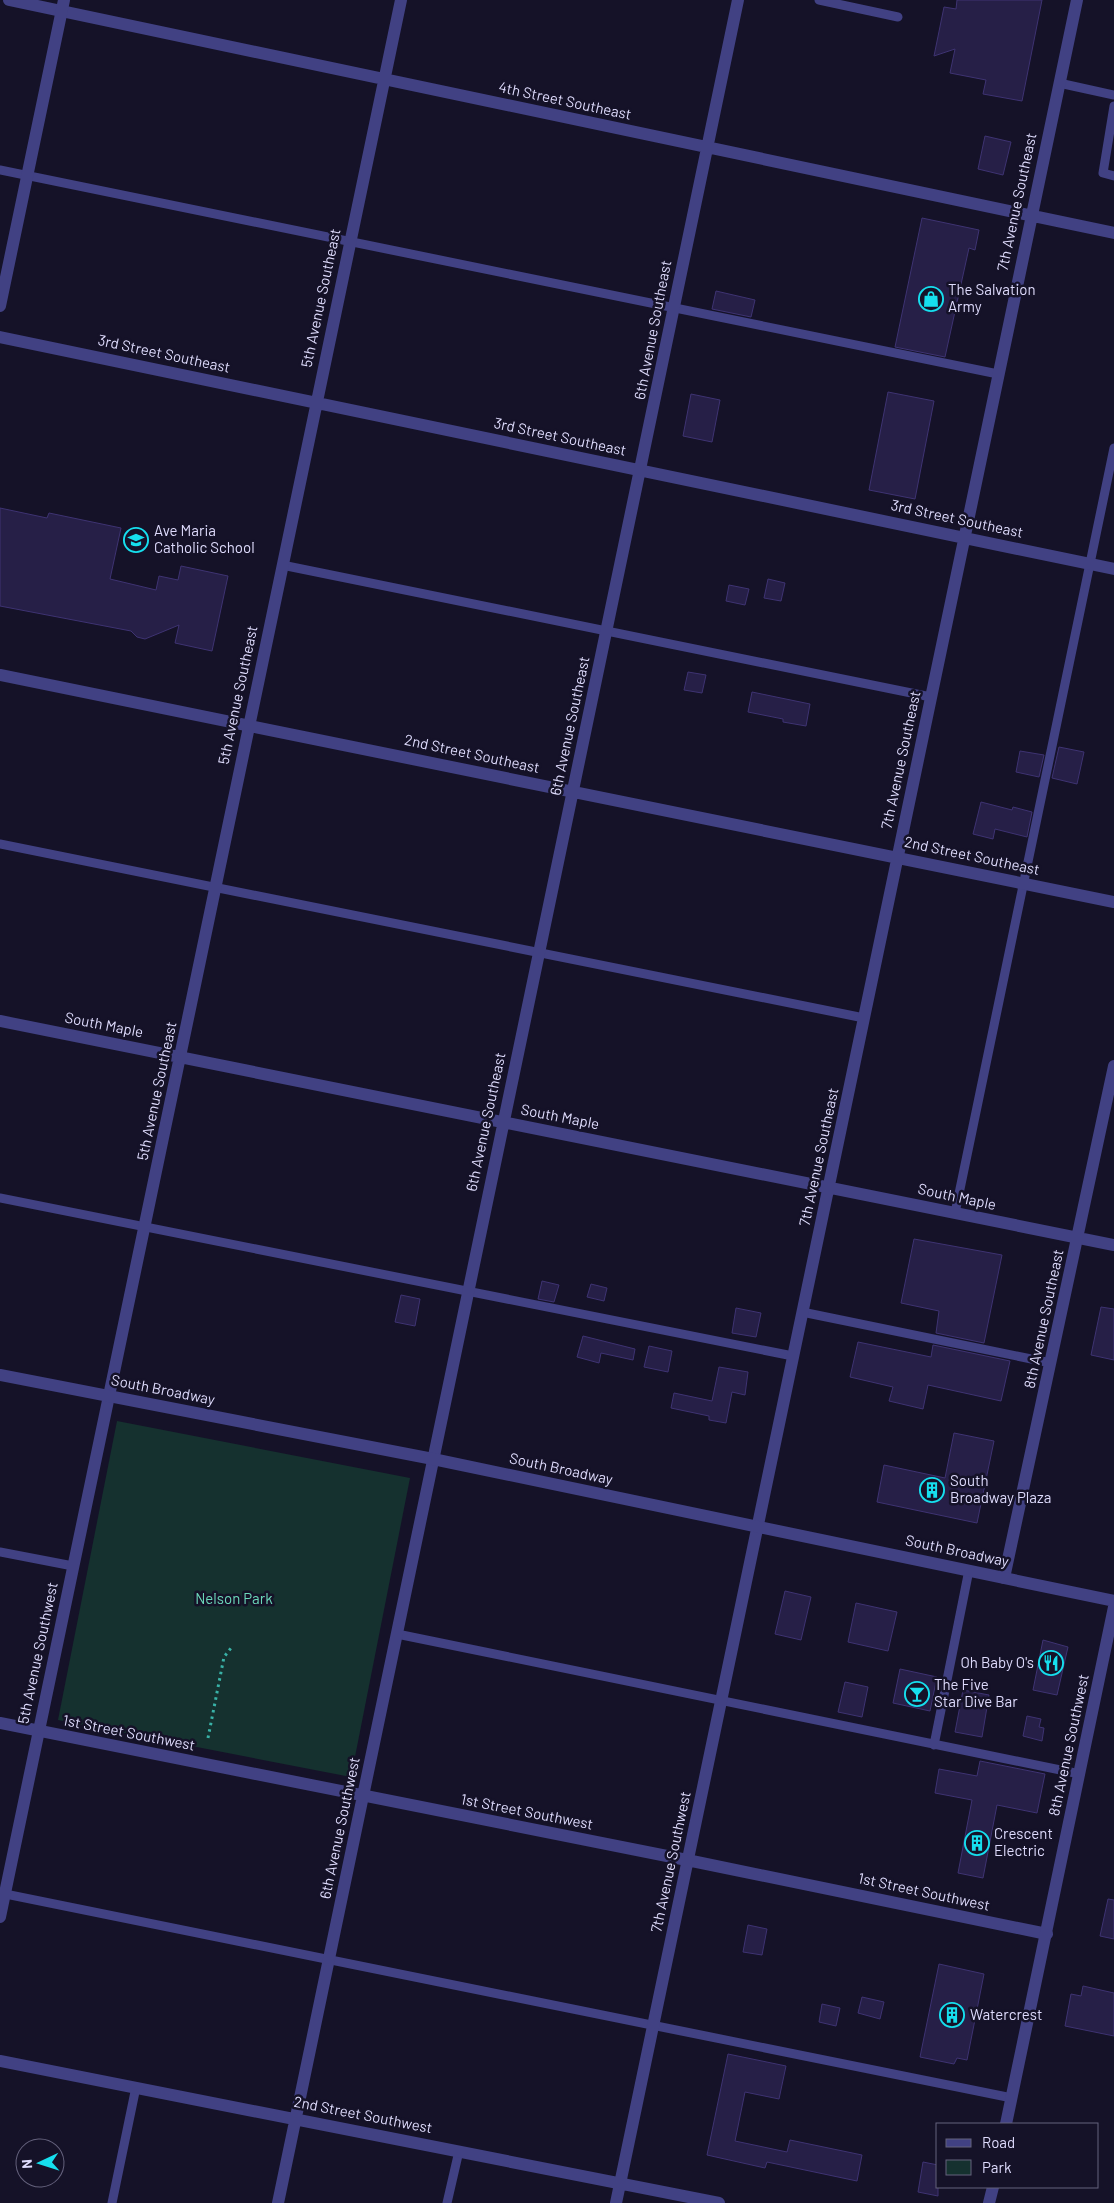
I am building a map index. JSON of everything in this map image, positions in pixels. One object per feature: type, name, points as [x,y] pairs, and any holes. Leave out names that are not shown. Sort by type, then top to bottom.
[{"type":"street","name":"4th Street Southeast","points":[[8,0],[63,5],[384,78],[706,148],[1114,233]]},
{"type":"street","name":"5th Avenue Southeast","points":[[108,1396],[181,1056],[248,725],[401,0]]},
{"type":"street","name":"6th Avenue Southeast","points":[[433,1459],[738,0]]},
{"type":"street","name":"7th Avenue Southeast","points":[[757,1527],[1030,216],[1077,0]]},
{"type":"street","points":[[0,306],[63,5]]},
{"type":"street","name":"3rd Street Southeast","points":[[0,337],[1114,569]]},
{"type":"street","name":"2nd Street Southeast","points":[[0,675],[1114,902]]},
{"type":"street","name":"South Maple","points":[[0,1021],[1114,1245]]},
{"type":"street","name":"8th Avenue Southeast","points":[[1004,1578],[1114,1066]]},
{"type":"street","name":"South Broadway","points":[[0,1375],[433,1459],[1114,1601]]},
{"type":"street","name":"5th Avenue Southwest","points":[[0,1917],[2,1893],[39,1731],[108,1396]]},
{"type":"street","name":"6th Avenue Southwest","points":[[278,2203],[433,1459]]},
{"type":"street","name":"7th Avenue Southwest","points":[[616,2203],[757,1527]]},
{"type":"street","name":"8th Avenue Southwest","points":[[1006,2123],[1114,1607]]},
{"type":"street","name":"1st Street Southwest","points":[[0,1724],[688,1860],[1046,1934]]},
{"type":"street","name":"2nd Street Southwest","points":[[0,2061],[719,2203]]},
{"type":"street","points":[[989,2203],[993,2188]]},
{"type":"lane","points":[[819,0],[898,16]]},
{"type":"lane","points":[[1059,84],[1114,95]]},
{"type":"lane","points":[[1114,106],[1112,132],[1103,173],[1114,176]]},
{"type":"lane","points":[[0,170],[998,374]]},
{"type":"lane","points":[[955,1213],[1114,448]]},
{"type":"lane","points":[[282,565],[931,698]]},
{"type":"lane","points":[[0,844],[864,1018]]},
{"type":"lane","points":[[0,1198],[793,1356]]},
{"type":"lane","points":[[802,1312],[1051,1363]]},
{"type":"lane","points":[[0,1552],[73,1566]]},
{"type":"lane","points":[[934,1745],[970,1570]]},
{"type":"lane","points":[[397,1634],[720,1702],[1080,1774]]},
{"type":"lane","points":[[2,1893],[1012,2098]]},
{"type":"lane","points":[[112,2203],[136,2088]]},
{"type":"lane","points":[[447,2203],[459,2151]]},
{"type":"path","points":[[208,1738],[224,1657],[231,1648]]},
{"type":"green space","name":"Nelson Park","points":[[117,1421],[410,1478],[351,1777],[58,1720]]},
{"type":"building","points":[[957,0],[1042,0],[1022,101],[983,94],[986,80],[950,73],[955,49],[934,56],[944,7],[956,9]]},
{"type":"building","points":[[985,136],[1011,142],[1003,175],[978,169]]},
{"type":"building","name":"The Salvation Army","points":[[922,218],[979,230],[975,250],[969,248],[945,357],[895,347]]},
{"type":"building","points":[[716,291],[755,300],[751,317],[712,309]]},
{"type":"building","points":[[888,392],[934,401],[915,499],[869,490]]},
{"type":"building","points":[[691,394],[720,400],[712,442],[683,436]]},
{"type":"building","points":[[0,508],[47,518],[49,513],[121,528],[110,579],[156,590],[159,576],[178,580],[181,566],[228,576],[212,651],[175,643],[179,625],[145,639],[137,637],[131,631],[0,606]]},
{"type":"building","points":[[768,579],[785,583],[781,601],[764,598]]},
{"type":"building","points":[[729,585],[749,589],[745,605],[726,601]]},
{"type":"building","points":[[688,672],[706,675],[702,693],[684,690]]},
{"type":"building","points":[[752,692],[810,704],[806,726],[783,722],[783,719],[748,712]]},
{"type":"building","points":[[1059,747],[1084,752],[1077,784],[1052,778]]},
{"type":"building","points":[[1020,751],[1044,755],[1039,777],[1016,772]]},
{"type":"building","points":[[981,802],[1012,810],[1013,807],[1032,812],[1027,837],[995,829],[993,839],[973,834]]},
{"type":"building","points":[[914,1239],[1002,1255],[984,1343],[936,1333],[939,1311],[901,1303]]},
{"type":"building","points":[[542,1281],[559,1285],[554,1302],[538,1299]]},
{"type":"building","points":[[591,1284],[607,1288],[604,1301],[587,1297]]},
{"type":"building","points":[[401,1295],[420,1299],[415,1326],[395,1322]]},
{"type":"building","points":[[1101,1307],[1114,1309],[1114,1360],[1091,1355]]},
{"type":"building","points":[[736,1308],[761,1313],[756,1337],[732,1333]]},
{"type":"building","points":[[583,1336],[635,1349],[633,1360],[601,1353],[599,1363],[577,1357]]},
{"type":"building","points":[[858,1342],[931,1357],[933,1345],[1010,1361],[1001,1401],[928,1385],[923,1409],[889,1401],[893,1387],[850,1377]]},
{"type":"building","points":[[649,1346],[672,1351],[668,1372],[644,1367]]},
{"type":"building","points":[[719,1367],[748,1372],[745,1395],[732,1392],[726,1423],[709,1420],[709,1416],[671,1408],[674,1393],[712,1401]]},
{"type":"building","name":"South Broadway Plaza","points":[[954,1433],[994,1441],[977,1523],[877,1502],[884,1465],[945,1478]]},
{"type":"building","points":[[785,1591],[811,1597],[801,1640],[775,1634]]},
{"type":"building","points":[[856,1603],[897,1612],[888,1651],[848,1642]]},
{"type":"building","name":"Oh Baby O's","points":[[1043,1640],[1068,1647],[1057,1695],[1033,1690]]},
{"type":"building","points":[[900,1669],[937,1677],[930,1711],[893,1703]]},
{"type":"building","points":[[845,1682],[868,1687],[862,1717],[838,1712]]},
{"type":"building","points":[[963,1690],[989,1695],[982,1737],[955,1732]]},
{"type":"building","points":[[1027,1716],[1041,1719],[1039,1727],[1044,1728],[1042,1741],[1023,1736]]},
{"type":"building","name":"Crescent Electric","points":[[980,1761],[1045,1774],[1037,1813],[997,1805],[983,1878],[958,1873],[972,1800],[935,1793],[939,1769],[977,1776]]},
{"type":"building","points":[[1108,1899],[1114,1900],[1114,1939],[1100,1936]]},
{"type":"building","points":[[748,1925],[767,1929],[762,1955],[743,1952]]},
{"type":"building","name":"Watercrest","points":[[939,1964],[984,1974],[967,2060],[957,2058],[954,2064],[920,2057]]},
{"type":"building","points":[[1083,1986],[1114,1993],[1114,2036],[1065,2026],[1071,1994],[1081,1996]]},
{"type":"building","points":[[862,1997],[884,2002],[880,2019],[858,2013]]},
{"type":"building","points":[[822,2004],[840,2008],[836,2026],[819,2022]]},
{"type":"building","points":[[728,2054],[786,2066],[779,2099],[745,2092],[735,2141],[787,2152],[790,2140],[862,2155],[857,2181],[767,2162],[765,2168],[707,2155]]},
{"type":"building","points":[[923,2162],[936,2165],[938,2196],[918,2192]]},
{"type":"place","name":"The Salvation Army","points":[[931,299]]},
{"type":"place","name":"Ave Maria Catholic School","points":[[136,540]]},
{"type":"place","name":"South Broadway Plaza","points":[[932,1490]]},
{"type":"place","name":"Oh Baby O's","points":[[1051,1663]]},
{"type":"place","name":"The Five Star Dive Bar","points":[[917,1694]]},
{"type":"place","name":"Crescent Electric","points":[[977,1843]]},
{"type":"place","name":"Watercrest","points":[[952,2015]]}]
